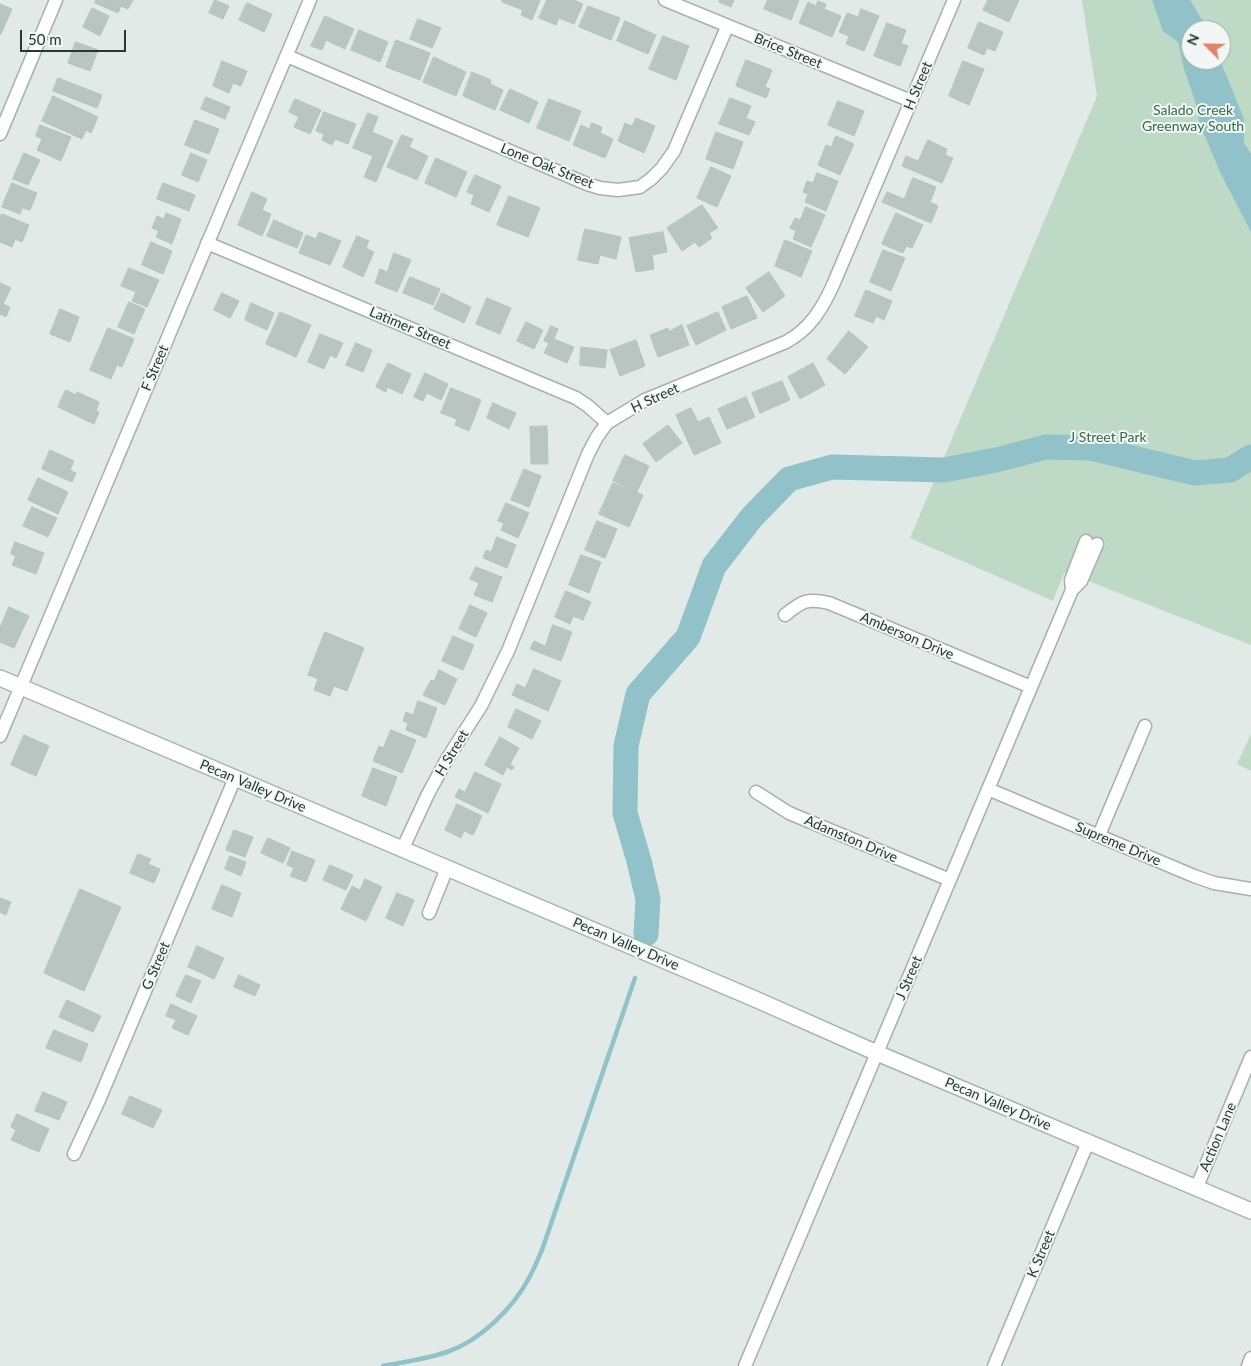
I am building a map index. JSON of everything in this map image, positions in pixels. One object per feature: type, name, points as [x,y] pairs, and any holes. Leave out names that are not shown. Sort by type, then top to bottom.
[{"type":"main road","name":"Pecan Valley Drive","points":[[0,678],[1251,1211]]},
{"type":"street","points":[[0,134],[56,0]]},
{"type":"street","name":"F Street","points":[[0,736],[310,0]]},
{"type":"street","name":"Brice Street","points":[[665,0],[911,101]]},
{"type":"street","name":"H Street","points":[[402,850],[446,759],[481,706],[508,651],[597,436],[608,423],[646,400],[786,342],[799,335],[812,321],[822,308],[833,285],[954,0]]},
{"type":"street","name":"Lone Oak Street","points":[[287,56],[586,184],[618,190],[640,187],[651,179],[670,157],[728,27]]},
{"type":"street","name":"Latimer Street","points":[[207,243],[576,398],[608,423]]},
{"type":"street","name":"J Street","points":[[745,1366],[1072,590],[1080,581],[1091,543]]},
{"type":"street","name":"Amberson Drive","points":[[784,615],[798,604],[814,599],[829,603],[1032,687]]},
{"type":"street","points":[[1099,835],[1146,726]]},
{"type":"street","name":"G Street","points":[[74,1154],[99,1100],[235,778]]},
{"type":"street","name":"Supreme Drive","points":[[988,789],[1214,883],[1251,889]]},
{"type":"street","name":"Adamston Drive","points":[[756,792],[789,813],[950,880]]},
{"type":"street","points":[[429,914],[447,868]]},
{"type":"street","name":"Action Lane","points":[[1196,1189],[1251,1057]]},
{"type":"street","name":"K Street","points":[[994,1366],[1088,1142]]},
{"type":"street","points":[[1248,1366],[1251,1358]]},
{"type":"green space","name":"J Street Park","points":[[1082,0],[1251,0],[1251,645],[1064,573],[1053,601],[910,538],[1097,96]]},
{"type":"green space","points":[[1251,734],[1251,771],[1237,764]]},
{"type":"water","points":[[1152,0],[1190,0],[1202,20],[1181,20],[1181,56],[1178,42],[1163,31]]},
{"type":"water","points":[[1184,70],[1224,70],[1244,119],[1244,143],[1251,154],[1251,232],[1220,172],[1199,122],[1196,104]]},
{"type":"building","points":[[96,0],[133,0],[128,9],[121,6],[118,13],[95,3]]},
{"type":"building","points":[[215,0],[229,6],[223,19],[209,13]]},
{"type":"building","points":[[503,0],[540,0],[532,20],[521,15],[523,10],[502,2]]},
{"type":"building","points":[[547,0],[574,0],[583,4],[574,24],[559,18],[556,25],[539,18]]},
{"type":"building","points":[[720,0],[734,0],[731,7],[719,2]]},
{"type":"building","points":[[768,0],[799,0],[791,20],[764,9]]},
{"type":"building","points":[[988,0],[1019,0],[1009,22],[983,10]]},
{"type":"building","points":[[818,1],[826,4],[824,9],[841,16],[832,37],[799,23],[808,2],[816,6]]},
{"type":"building","points":[[247,3],[272,14],[264,32],[239,20]]},
{"type":"building","points":[[0,4],[12,9],[1,34],[0,34]]},
{"type":"building","points":[[588,6],[620,18],[611,40],[579,27]]},
{"type":"building","points":[[92,8],[109,16],[100,36],[83,27]]},
{"type":"building","points":[[861,9],[879,16],[864,51],[846,44],[849,36],[839,32],[847,13],[858,17]]},
{"type":"building","points":[[325,16],[354,29],[345,49],[326,40],[322,50],[311,46]]},
{"type":"building","points":[[418,19],[441,28],[432,48],[410,39]]},
{"type":"building","points":[[625,21],[656,35],[648,54],[617,41]]},
{"type":"building","points":[[979,22],[1003,32],[995,51],[987,48],[984,55],[968,48]]},
{"type":"building","points":[[887,23],[906,30],[901,43],[908,46],[900,66],[874,56]]},
{"type":"building","points":[[359,30],[388,42],[380,62],[351,50]]},
{"type":"building","points":[[663,36],[689,46],[676,80],[649,69]]},
{"type":"building","points":[[396,40],[430,53],[420,80],[386,67]]},
{"type":"building","points":[[76,42],[98,50],[90,71],[68,63]]},
{"type":"building","points":[[434,57],[466,72],[456,96],[423,82]]},
{"type":"building","points":[[746,60],[772,70],[765,87],[770,89],[766,98],[736,86]]},
{"type":"building","points":[[222,61],[247,71],[241,86],[233,83],[229,93],[213,86]]},
{"type":"building","points":[[963,61],[984,69],[969,105],[949,96]]},
{"type":"building","points":[[472,72],[491,80],[490,84],[503,90],[495,110],[463,96]]},
{"type":"building","points":[[58,78],[102,95],[97,108],[53,91]]},
{"type":"building","points":[[510,89],[538,102],[529,123],[500,110]]},
{"type":"building","points":[[53,96],[98,117],[91,133],[86,130],[82,139],[42,121]]},
{"type":"building","points":[[206,97],[230,107],[225,119],[201,109]]},
{"type":"building","points":[[730,98],[751,106],[746,118],[755,122],[749,135],[719,124]]},
{"type":"building","points":[[295,99],[321,110],[310,134],[294,127],[299,117],[289,112]]},
{"type":"building","points":[[549,99],[581,111],[569,141],[537,128]]},
{"type":"building","points":[[838,101],[864,111],[854,136],[828,125]]},
{"type":"building","points":[[324,112],[356,124],[348,144],[335,139],[332,145],[322,140],[324,134],[316,131]]},
{"type":"building","points":[[368,113],[378,117],[372,132],[393,141],[376,182],[364,177],[373,156],[353,148]]},
{"type":"building","points":[[636,118],[655,126],[644,153],[618,141],[625,123],[632,126]]},
{"type":"building","points":[[195,120],[219,129],[209,154],[185,145]]},
{"type":"building","points":[[592,123],[602,127],[600,133],[613,139],[605,158],[573,145],[581,125],[589,129]]},
{"type":"building","points":[[40,125],[71,137],[61,161],[37,150],[42,139],[36,136]]},
{"type":"building","points":[[716,132],[743,142],[733,169],[706,159]]},
{"type":"building","points":[[402,135],[413,139],[409,147],[428,156],[417,180],[387,167]]},
{"type":"building","points":[[836,136],[854,144],[840,175],[818,165],[826,145],[831,147]]},
{"type":"building","points":[[928,140],[947,149],[945,155],[953,158],[942,183],[902,166],[906,156],[918,161]]},
{"type":"building","points":[[24,153],[40,160],[28,185],[13,179]]},
{"type":"building","points":[[191,153],[207,160],[198,182],[182,175]]},
{"type":"building","points":[[436,158],[467,172],[456,197],[425,183]]},
{"type":"building","points":[[711,167],[731,176],[717,207],[697,198]]},
{"type":"building","points":[[817,173],[838,181],[826,211],[805,202],[808,194],[803,192],[807,181],[813,183]]},
{"type":"building","points":[[475,175],[501,186],[489,212],[471,204],[474,195],[467,192]]},
{"type":"building","points":[[913,178],[936,187],[930,202],[938,206],[931,223],[882,202],[887,192],[904,199]]},
{"type":"building","points":[[12,183],[37,193],[30,210],[22,208],[20,214],[2,207]]},
{"type":"building","points":[[163,183],[195,195],[189,211],[157,199]]},
{"type":"building","points":[[252,192],[267,199],[262,210],[271,214],[262,236],[238,225]]},
{"type":"building","points":[[509,196],[540,208],[528,237],[497,225]]},
{"type":"building","points":[[702,205],[718,228],[709,233],[712,238],[699,247],[695,242],[682,251],[667,228]]},
{"type":"building","points":[[806,207],[825,215],[811,247],[793,239],[796,231],[790,228],[795,218],[800,220]]},
{"type":"building","points":[[166,213],[181,219],[172,244],[156,237],[159,231],[152,228],[157,216],[164,219]]},
{"type":"building","points":[[896,213],[923,225],[912,248],[906,246],[903,253],[882,244]]},
{"type":"building","points":[[2,214],[29,225],[22,242],[15,239],[12,247],[0,242],[0,218]]},
{"type":"building","points":[[274,220],[303,233],[297,248],[267,236]]},
{"type":"building","points":[[585,229],[621,237],[616,259],[600,255],[598,264],[578,260]]},
{"type":"building","points":[[319,232],[341,241],[330,265],[299,253],[306,235],[316,239]]},
{"type":"building","points":[[663,232],[667,252],[652,255],[654,269],[636,272],[629,238]]},
{"type":"building","points":[[357,236],[369,241],[366,248],[374,252],[363,277],[343,267]]},
{"type":"building","points":[[785,240],[812,251],[801,277],[775,266]]},
{"type":"building","points":[[151,242],[172,251],[163,274],[142,265]]},
{"type":"building","points":[[883,250],[905,258],[891,291],[870,282]]},
{"type":"building","points":[[394,253],[411,260],[397,292],[375,283],[380,269],[387,272]]},
{"type":"building","points":[[129,268],[159,280],[147,307],[132,301],[136,292],[121,286]]},
{"type":"building","points":[[769,272],[785,296],[763,312],[746,288]]},
{"type":"building","points":[[410,277],[440,289],[433,305],[403,293]]},
{"type":"building","points":[[0,283],[11,288],[3,304],[10,307],[6,317],[0,314]]},
{"type":"building","points":[[866,290],[892,301],[884,320],[876,316],[873,323],[855,316]]},
{"type":"building","points":[[222,293],[239,301],[230,318],[214,310]]},
{"type":"building","points":[[442,293],[471,307],[464,323],[434,309]]},
{"type":"building","points":[[747,296],[757,318],[731,329],[722,307]]},
{"type":"building","points":[[487,298],[511,308],[500,334],[476,324]]},
{"type":"building","points":[[129,302],[145,309],[134,334],[118,327]]},
{"type":"building","points":[[251,303],[274,313],[267,330],[245,320]]},
{"type":"building","points":[[60,309],[79,317],[70,342],[50,334]]},
{"type":"building","points":[[280,312],[311,325],[296,357],[266,344]]},
{"type":"building","points":[[718,312],[726,330],[696,345],[687,326]]},
{"type":"building","points":[[526,322],[543,330],[534,349],[517,341]]},
{"type":"building","points":[[682,325],[689,345],[658,357],[650,335],[668,328],[669,331]]},
{"type":"building","points":[[551,326],[558,329],[554,339],[574,347],[567,363],[544,353],[549,343],[544,341]]},
{"type":"building","points":[[108,328],[134,339],[122,367],[117,365],[111,379],[90,370]]},
{"type":"building","points":[[849,331],[868,347],[845,374],[827,359]]},
{"type":"building","points":[[320,334],[343,343],[336,358],[330,355],[324,369],[308,362]]},
{"type":"building","points":[[636,340],[645,366],[620,376],[610,350]]},
{"type":"building","points":[[356,343],[372,350],[363,372],[346,365]]},
{"type":"building","points":[[581,347],[607,350],[605,368],[580,365]]},
{"type":"building","points":[[388,363],[411,374],[402,394],[387,387],[386,392],[376,387]]},
{"type":"building","points":[[813,363],[825,385],[800,399],[788,377]]},
{"type":"building","points":[[425,373],[448,384],[441,400],[427,393],[423,401],[414,397]]},
{"type":"building","points":[[782,381],[790,400],[760,413],[752,393]]},
{"type":"building","points":[[451,388],[481,400],[469,431],[455,425],[457,419],[441,413]]},
{"type":"building","points":[[66,390],[76,395],[77,392],[99,402],[96,411],[99,412],[94,424],[58,407]]},
{"type":"building","points":[[746,397],[755,417],[727,429],[718,409]]},
{"type":"building","points":[[493,403],[516,413],[509,429],[487,418]]},
{"type":"building","points":[[691,408],[698,422],[709,417],[721,443],[694,455],[676,415]]},
{"type":"building","points":[[668,425],[682,443],[656,462],[643,444]]},
{"type":"building","points":[[547,426],[548,464],[531,464],[530,427]]},
{"type":"building","points":[[50,450],[74,461],[70,470],[76,473],[72,482],[42,469]]},
{"type":"building","points":[[625,455],[649,466],[637,492],[613,481]]},
{"type":"building","points":[[524,469],[541,476],[529,507],[511,500]]},
{"type":"building","points":[[38,478],[68,492],[58,514],[28,500]]},
{"type":"building","points":[[613,483],[643,495],[629,527],[599,514]]},
{"type":"building","points":[[506,503],[529,513],[518,538],[501,530],[504,523],[498,521]]},
{"type":"building","points":[[32,507],[57,518],[48,537],[23,526]]},
{"type":"building","points":[[597,521],[617,529],[605,558],[585,550]]},
{"type":"building","points":[[497,537],[516,545],[507,568],[483,558],[486,550],[491,552]]},
{"type":"building","points":[[15,542],[44,553],[36,574],[12,565],[16,556],[11,554]]},
{"type":"building","points":[[581,555],[601,562],[589,593],[569,585]]},
{"type":"building","points":[[476,567],[502,577],[492,602],[474,595],[479,583],[470,579]]},
{"type":"building","points":[[566,591],[591,602],[583,620],[573,616],[570,624],[555,617]]},
{"type":"building","points":[[470,605],[487,613],[476,637],[459,629]]},
{"type":"building","points":[[9,607],[29,616],[14,648],[0,642],[0,628]]},
{"type":"building","points":[[553,625],[572,632],[561,661],[530,649],[534,641],[545,646]]},
{"type":"building","points":[[325,632],[364,648],[347,691],[334,686],[330,696],[314,690],[318,679],[308,675]]},
{"type":"building","points":[[453,636],[474,645],[463,670],[442,661]]},
{"type":"building","points":[[534,669],[561,681],[548,711],[512,695],[517,684],[525,688]]},
{"type":"building","points":[[439,670],[457,679],[445,705],[423,695],[431,680],[434,681]]},
{"type":"building","points":[[418,701],[437,708],[426,738],[406,730],[408,723],[403,721],[406,712],[413,715]]},
{"type":"building","points":[[516,709],[541,721],[532,739],[508,727]]},
{"type":"building","points":[[391,730],[416,740],[402,773],[373,761],[379,746],[383,748]]},
{"type":"building","points":[[24,735],[49,746],[36,776],[11,765]]},
{"type":"building","points":[[500,737],[519,748],[510,764],[514,767],[512,770],[507,767],[503,775],[485,765]]},
{"type":"building","points":[[373,768],[397,777],[386,806],[362,796]]},
{"type":"building","points":[[475,772],[501,784],[488,813],[455,797],[459,789],[465,792]]},
{"type":"building","points":[[457,804],[482,816],[473,835],[464,831],[461,838],[445,830]]},
{"type":"building","points":[[234,830],[253,837],[245,857],[226,850]]},
{"type":"building","points":[[268,838],[290,848],[283,863],[261,853]]},
{"type":"building","points":[[292,851],[315,860],[306,882],[290,876],[294,868],[287,865]]},
{"type":"building","points":[[138,854],[151,859],[148,864],[160,869],[154,883],[130,873]]},
{"type":"building","points":[[230,856],[246,862],[241,876],[225,869]]},
{"type":"building","points":[[330,865],[353,875],[346,890],[323,880]]},
{"type":"building","points":[[365,879],[382,887],[366,921],[341,909],[352,886],[360,890]]},
{"type":"building","points":[[222,885],[241,893],[232,917],[212,909]]},
{"type":"building","points":[[80,889],[121,907],[84,991],[44,973]]},
{"type":"building","points":[[397,893],[414,900],[403,926],[386,918]]},
{"type":"building","points":[[0,898],[11,902],[6,915],[0,912]]},
{"type":"building","points":[[197,946],[224,958],[214,979],[188,967]]},
{"type":"building","points":[[186,975],[201,981],[191,1003],[176,996]]},
{"type":"building","points":[[239,975],[260,985],[255,996],[234,987]]},
{"type":"building","points":[[67,1000],[101,1016],[93,1032],[59,1017]]},
{"type":"building","points":[[171,1004],[197,1016],[188,1035],[172,1028],[176,1020],[166,1016]]},
{"type":"building","points":[[54,1030],[88,1044],[81,1062],[46,1048]]},
{"type":"building","points":[[43,1092],[67,1102],[59,1120],[35,1111]]},
{"type":"building","points":[[130,1096],[162,1110],[153,1128],[122,1114]]},
{"type":"building","points":[[17,1114],[49,1129],[39,1152],[11,1140],[16,1130],[11,1127]]},
{"type":"waterway","points":[[646,934],[648,899],[625,813],[626,746],[638,694],[688,637],[714,566],[752,517],[789,479],[832,467],[944,470],[996,460],[1046,447],[1091,448],[1195,473],[1230,470],[1251,457]]},
{"type":"waterway","points":[[383,1366],[431,1357],[459,1347],[483,1332],[505,1312],[522,1289],[531,1275],[542,1250],[635,978]]},
{"type":"park label","name":"Salado Creek Greenway South","points":[[1193,118]]}]
